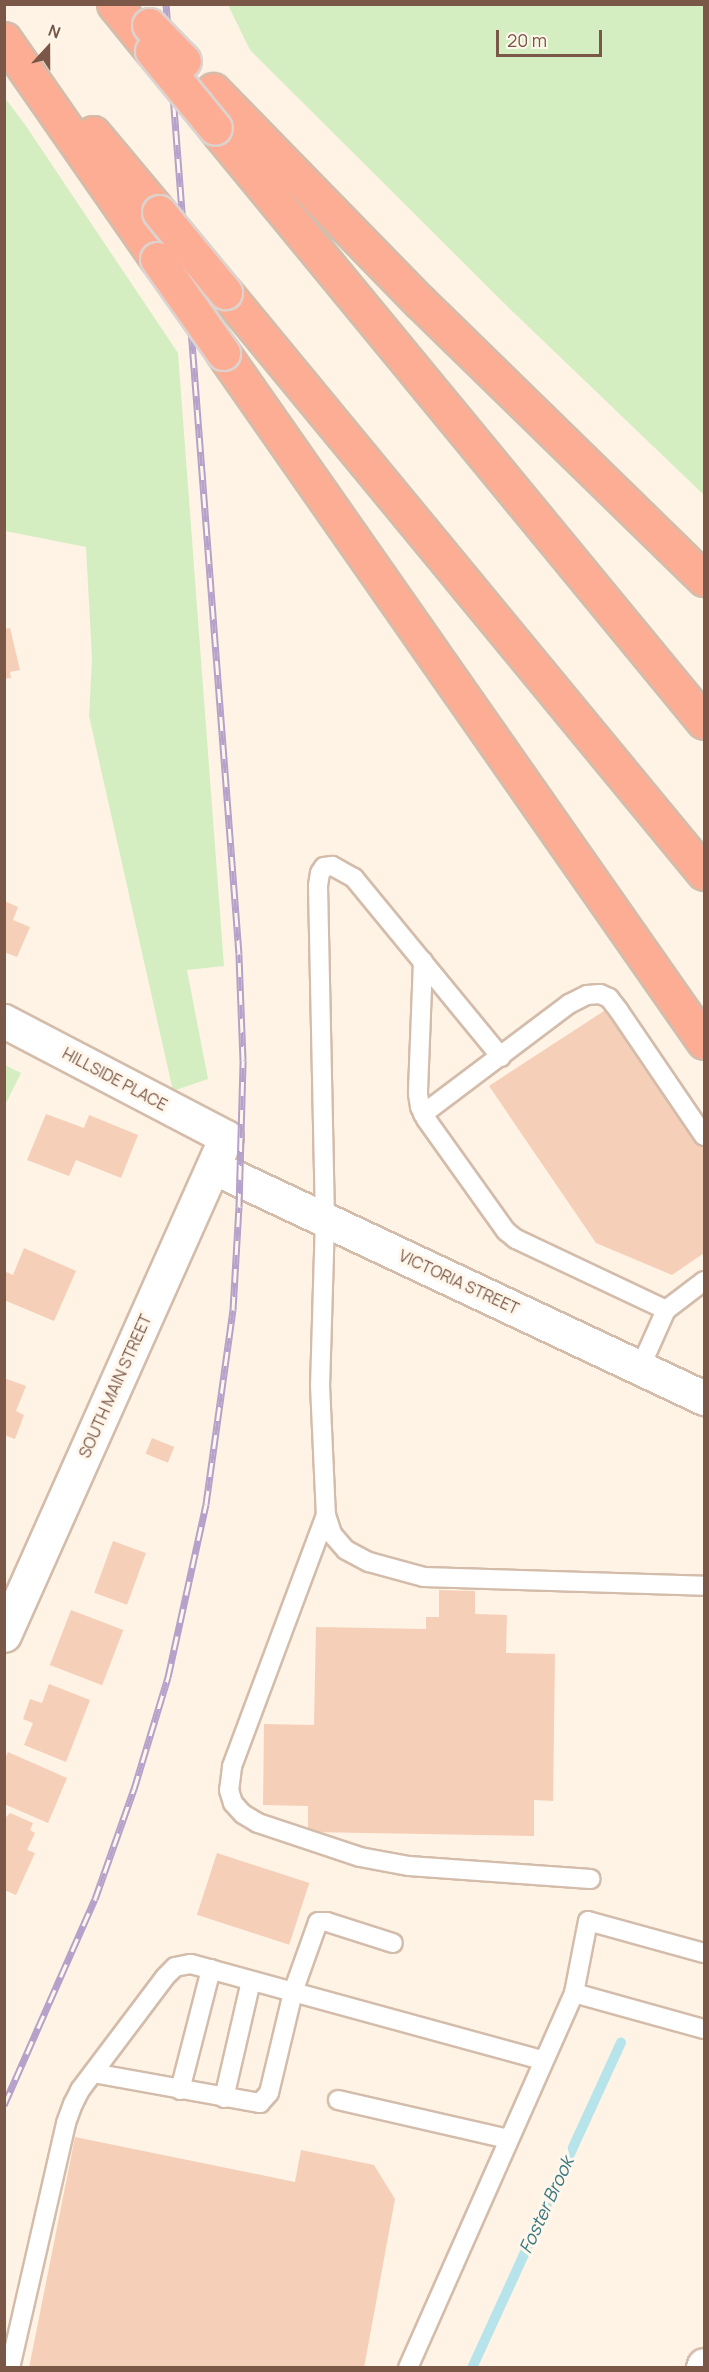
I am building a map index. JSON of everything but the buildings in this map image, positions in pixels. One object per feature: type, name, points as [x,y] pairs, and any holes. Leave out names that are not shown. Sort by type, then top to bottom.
[{"type":"highway","points":[[114,4],[144,27],[213,90],[429,311],[705,579]]},
{"type":"highway","points":[[4,25],[705,873]]},
{"type":"highway","points":[[144,27],[215,128],[705,722]]},
{"type":"highway","points":[[4,39],[705,1042]]},
{"type":"street","name":"HILLSIDE PLACE","points":[[4,1021],[226,1137]]},
{"type":"street","name":"SOUTH MAIN STREET","points":[[4,1635],[226,1137]]},
{"type":"street","name":"VICTORIA STREET","points":[[213,1167],[705,1398]]},
{"type":"lane","points":[[501,1057],[354,878],[332,866],[324,867],[320,873],[318,886],[325,1219],[320,1385],[326,1515],[332,1534],[346,1550],[378,1566],[424,1578],[705,1586]]},
{"type":"lane","points":[[423,961],[418,1094],[423,1114],[506,1231],[516,1239],[666,1311]]},
{"type":"lane","points":[[423,1114],[569,1004],[587,995],[600,994],[609,998],[619,1011],[705,1136]]},
{"type":"lane","points":[[640,1368],[666,1311],[705,1281]]},
{"type":"lane","points":[[326,1515],[232,1767],[229,1790],[233,1803],[243,1814],[258,1823],[360,1857],[409,1866],[591,1879]]},
{"type":"lane","points":[[408,2367],[574,1993],[588,1921],[705,1953]]},
{"type":"lane","points":[[93,2073],[260,2103],[266,2100],[294,1992],[318,1922],[327,1922],[393,1943]]},
{"type":"lane","points":[[10,2367],[66,2123],[80,2090],[170,1971],[183,1964],[211,1970],[543,2060]]},
{"type":"lane","points":[[180,2090],[211,1970]]},
{"type":"lane","points":[[224,2098],[251,1980]]},
{"type":"lane","points":[[574,1993],[705,2029]]},
{"type":"lane","points":[[338,2100],[508,2139]]},
{"type":"green space","points":[[228,5],[704,5],[704,495],[510,309],[250,50]]},
{"type":"green space","points":[[5,98],[178,353],[224,966],[187,970],[208,1079],[173,1091],[89,716],[92,659],[86,547],[5,531]]},
{"type":"green space","points":[[5,1065],[21,1073],[5,1105]]},
{"type":"waterway","name":"Foster Brook","points":[[472,2368],[621,2042]]},
{"type":"railway","points":[[4,2105],[95,1899],[134,1789],[168,1677],[206,1504],[233,1310],[239,1207],[243,1060],[239,954],[166,4]]}]
